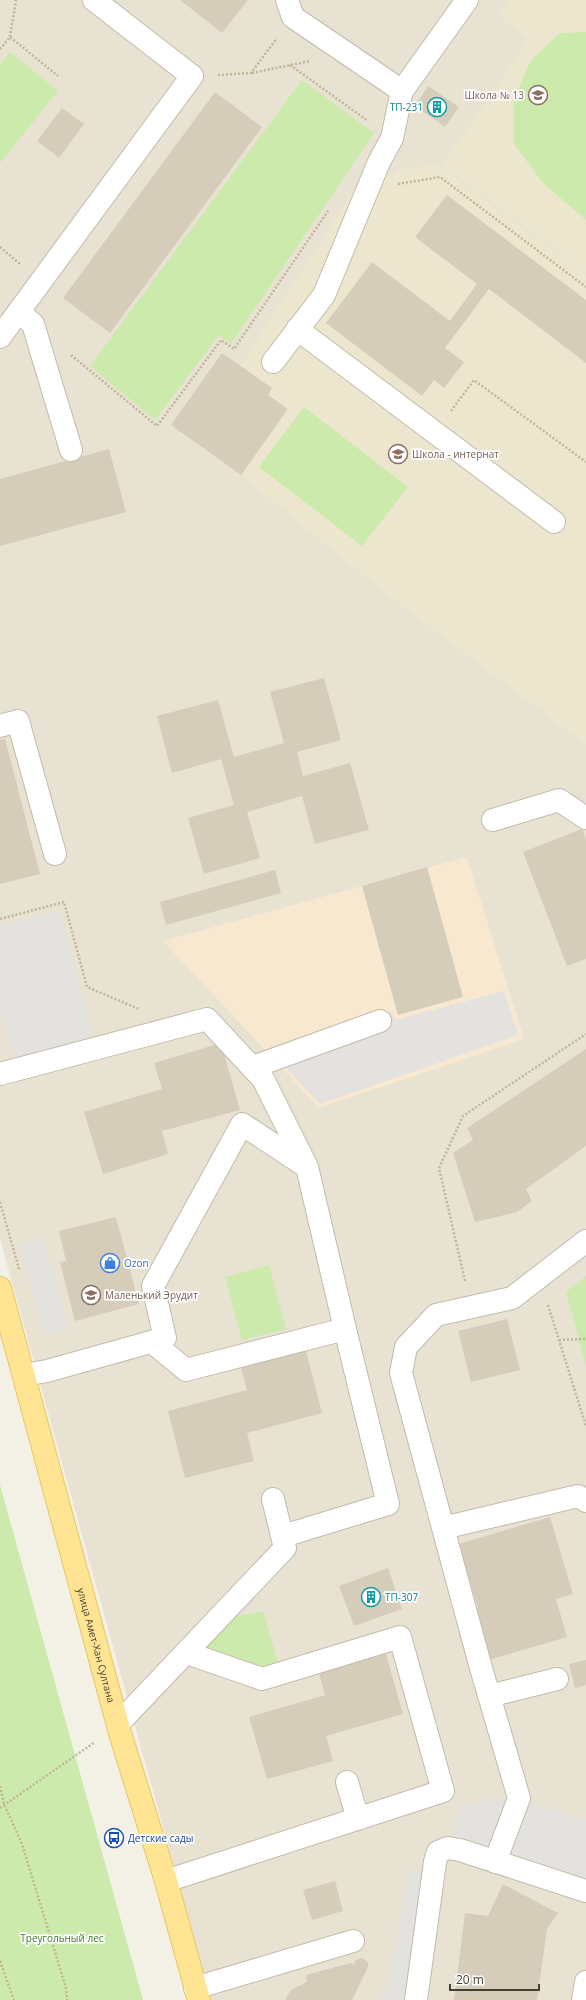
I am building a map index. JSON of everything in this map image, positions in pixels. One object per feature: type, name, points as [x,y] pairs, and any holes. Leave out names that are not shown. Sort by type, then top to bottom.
[{"type":"main road","name":"улица Амет-Хан Султана","points":[[0,1288],[119,1728],[166,1881],[197,1994]]},
{"type":"lane","points":[[0,337],[192,76],[94,0]]},
{"type":"lane","points":[[273,362],[324,295],[379,162],[392,138],[402,92],[467,0]]},
{"type":"lane","points":[[290,9],[345,54],[402,92]]},
{"type":"lane","points":[[19,312],[33,324],[71,450]]},
{"type":"lane","points":[[297,329],[554,522]]},
{"type":"lane","points":[[0,726],[18,721],[55,854]]},
{"type":"lane","points":[[493,820],[558,800],[586,818]]},
{"type":"lane","points":[[0,1074],[207,1019],[263,1079],[308,1167],[345,1329],[388,1504],[282,1536]]},
{"type":"lane","points":[[253,1067],[380,1021]]},
{"type":"lane","points":[[24,1375],[47,1371],[165,1338],[153,1286],[242,1124],[308,1167]]},
{"type":"lane","points":[[495,1862],[519,1798],[489,1696],[401,1373],[406,1347],[436,1315],[512,1298],[586,1241]]},
{"type":"lane","points":[[152,1342],[186,1370],[345,1329]]},
{"type":"lane","points":[[443,1528],[578,1496],[586,1500]]},
{"type":"lane","points":[[119,1728],[285,1548],[273,1499]]},
{"type":"lane","points":[[166,1881],[443,1791],[400,1637],[262,1679],[187,1653]]},
{"type":"lane","points":[[489,1696],[557,1679]]},
{"type":"lane","points":[[347,1782],[358,1819]]},
{"type":"lane","points":[[416,2000],[435,1862],[438,1852],[448,1848],[460,1850],[586,1891]]},
{"type":"lane","points":[[197,1994],[353,1942]]},
{"type":"lane","points":[[583,2000],[586,1982]]},
{"type":"path","points":[[0,49],[10,37],[16,0]]},
{"type":"path","points":[[251,73],[290,9]]},
{"type":"path","points":[[10,37],[58,76]]},
{"type":"path","points":[[192,76],[251,73],[345,54]]},
{"type":"path","points":[[290,65],[392,138]]},
{"type":"path","points":[[379,162],[389,185],[440,177],[586,287]]},
{"type":"path","points":[[69,353],[158,426],[221,340],[234,349],[328,210]]},
{"type":"path","points":[[434,432],[474,380],[586,462]]},
{"type":"path","points":[[0,919],[64,902],[87,987],[180,1026]]},
{"type":"path","points":[[472,1306],[439,1168],[464,1116],[586,1034]]},
{"type":"path","points":[[539,1276],[586,1426]]},
{"type":"path","points":[[559,1340],[586,1339]]},
{"type":"path","points":[[0,1808],[97,1741],[119,1728]]},
{"type":"path","points":[[0,1786],[4,1804],[22,1844],[66,1988],[67,2000]]},
{"type":"path","points":[[0,1961],[14,2000]]},
{"type":"shaded area","points":[[0,0],[586,0],[586,2000],[211,2000],[0,1239]]},
{"type":"shaded area","name":"Школа № 13","points":[[509,0],[586,0],[586,273],[442,166],[529,39],[498,15]]},
{"type":"shaded area","name":"Школа - интернат","points":[[374,159],[394,176],[400,169],[437,165],[586,275],[586,745],[385,592],[241,475],[180,432],[231,360],[241,366]]},
{"type":"shaded area","points":[[467,857],[524,1039],[319,1108],[163,941]]},
{"type":"shaded area","points":[[59,911],[94,1040],[17,1061],[0,1014],[0,926]]},
{"type":"shaded area","points":[[504,991],[518,1035],[320,1104],[271,1052],[391,1011],[395,1020]]},
{"type":"shaded area","points":[[43,1238],[68,1329],[45,1335],[20,1245]]},
{"type":"shaded area","points":[[498,1798],[519,1798],[586,1820],[586,1891],[448,1848],[462,1807]]},
{"type":"shaded area","points":[[409,1870],[433,1872],[416,2000],[379,2000],[389,1983]]},
{"type":"green space","points":[[586,32],[586,220],[543,183],[514,144],[514,100],[531,60],[560,33]]},
{"type":"green space","points":[[10,52],[58,91],[0,163],[0,64]]},
{"type":"green space","points":[[302,80],[374,133],[231,344],[219,335],[155,420],[90,366]]},
{"type":"green space","points":[[304,407],[408,487],[362,546],[259,467]]},
{"type":"green space","points":[[269,1265],[286,1329],[242,1340],[225,1277]]},
{"type":"green space","points":[[586,1276],[586,1366],[566,1292]]},
{"type":"green space","name":"Треугольный лес","points":[[0,1485],[143,2000],[0,2000]]},
{"type":"green space","points":[[263,1611],[279,1666],[261,1672],[196,1650],[227,1618]]},
{"type":"building","points":[[180,0],[248,0],[222,33]]},
{"type":"building","name":"ТП-231","points":[[428,86],[459,107],[445,127],[415,106]]},
{"type":"building","points":[[215,92],[262,127],[110,333],[63,298]]},
{"type":"building","points":[[62,108],[84,124],[59,158],[37,141]]},
{"type":"building","points":[[447,195],[586,300],[586,363],[489,289],[445,348],[464,362],[444,388],[434,380],[422,396],[326,323],[372,262],[450,321],[477,284],[415,237]]},
{"type":"building","points":[[222,353],[272,388],[268,395],[288,409],[241,475],[171,425]]},
{"type":"building","points":[[109,449],[126,512],[0,546],[0,479]]},
{"type":"building","points":[[324,678],[341,740],[297,752],[303,776],[350,763],[369,830],[315,844],[302,796],[247,812],[260,858],[204,874],[188,818],[234,805],[221,759],[172,773],[157,716],[218,700],[234,757],[284,743],[270,692]]},
{"type":"building","points":[[5,739],[40,874],[0,884],[0,740]]},
{"type":"building","points":[[582,829],[586,839],[586,959],[567,966],[523,852]]},
{"type":"building","points":[[427,867],[463,997],[398,1015],[362,886]]},
{"type":"building","points":[[275,870],[281,893],[166,925],[160,902]]},
{"type":"building","points":[[221,1043],[240,1110],[162,1131],[168,1154],[103,1174],[84,1112],[162,1089],[154,1063]]},
{"type":"building","points":[[586,1049],[586,1146],[526,1189],[532,1201],[517,1212],[475,1222],[453,1153],[473,1140],[467,1128]]},
{"type":"building","points":[[116,1217],[139,1304],[75,1321],[60,1262],[66,1261],[59,1231]]},
{"type":"building","points":[[507,1319],[520,1370],[471,1382],[458,1331]]},
{"type":"building","points":[[305,1347],[322,1413],[247,1433],[254,1461],[185,1478],[168,1411],[247,1390],[240,1364]]},
{"type":"building","points":[[550,1517],[573,1594],[556,1599],[567,1637],[485,1661],[470,1610],[478,1608],[459,1544]]},
{"type":"building","name":"ТП-307","points":[[388,1568],[402,1609],[354,1626],[339,1586]]},
{"type":"building","points":[[385,1651],[403,1714],[326,1736],[333,1761],[267,1779],[249,1717],[325,1695],[318,1670]]},
{"type":"building","points":[[586,1660],[586,1685],[575,1688],[569,1664]]},
{"type":"building","points":[[335,1881],[343,1911],[312,1920],[303,1890]]},
{"type":"building","points":[[503,1884],[558,1913],[547,1929],[537,2000],[454,2000],[465,1913],[488,1916]]},
{"type":"building","points":[[362,1958],[368,1962],[368,1967],[352,2000],[285,2000],[291,1990],[307,1982],[306,1975],[351,1963],[354,1965],[356,1960]]},
{"type":"place","name":"Школа № 13","points":[[538,95]]},
{"type":"place","name":"ТП-231","points":[[437,107]]},
{"type":"place","name":"Школа - интернат","points":[[398,454]]},
{"type":"place","name":"Ozon","points":[[110,1263]]},
{"type":"place","name":"Маленький Эрудит","points":[[91,1295]]},
{"type":"place","name":"ТП-307","points":[[371,1597]]},
{"type":"place","name":"Детские сады","points":[[114,1838]]}]
